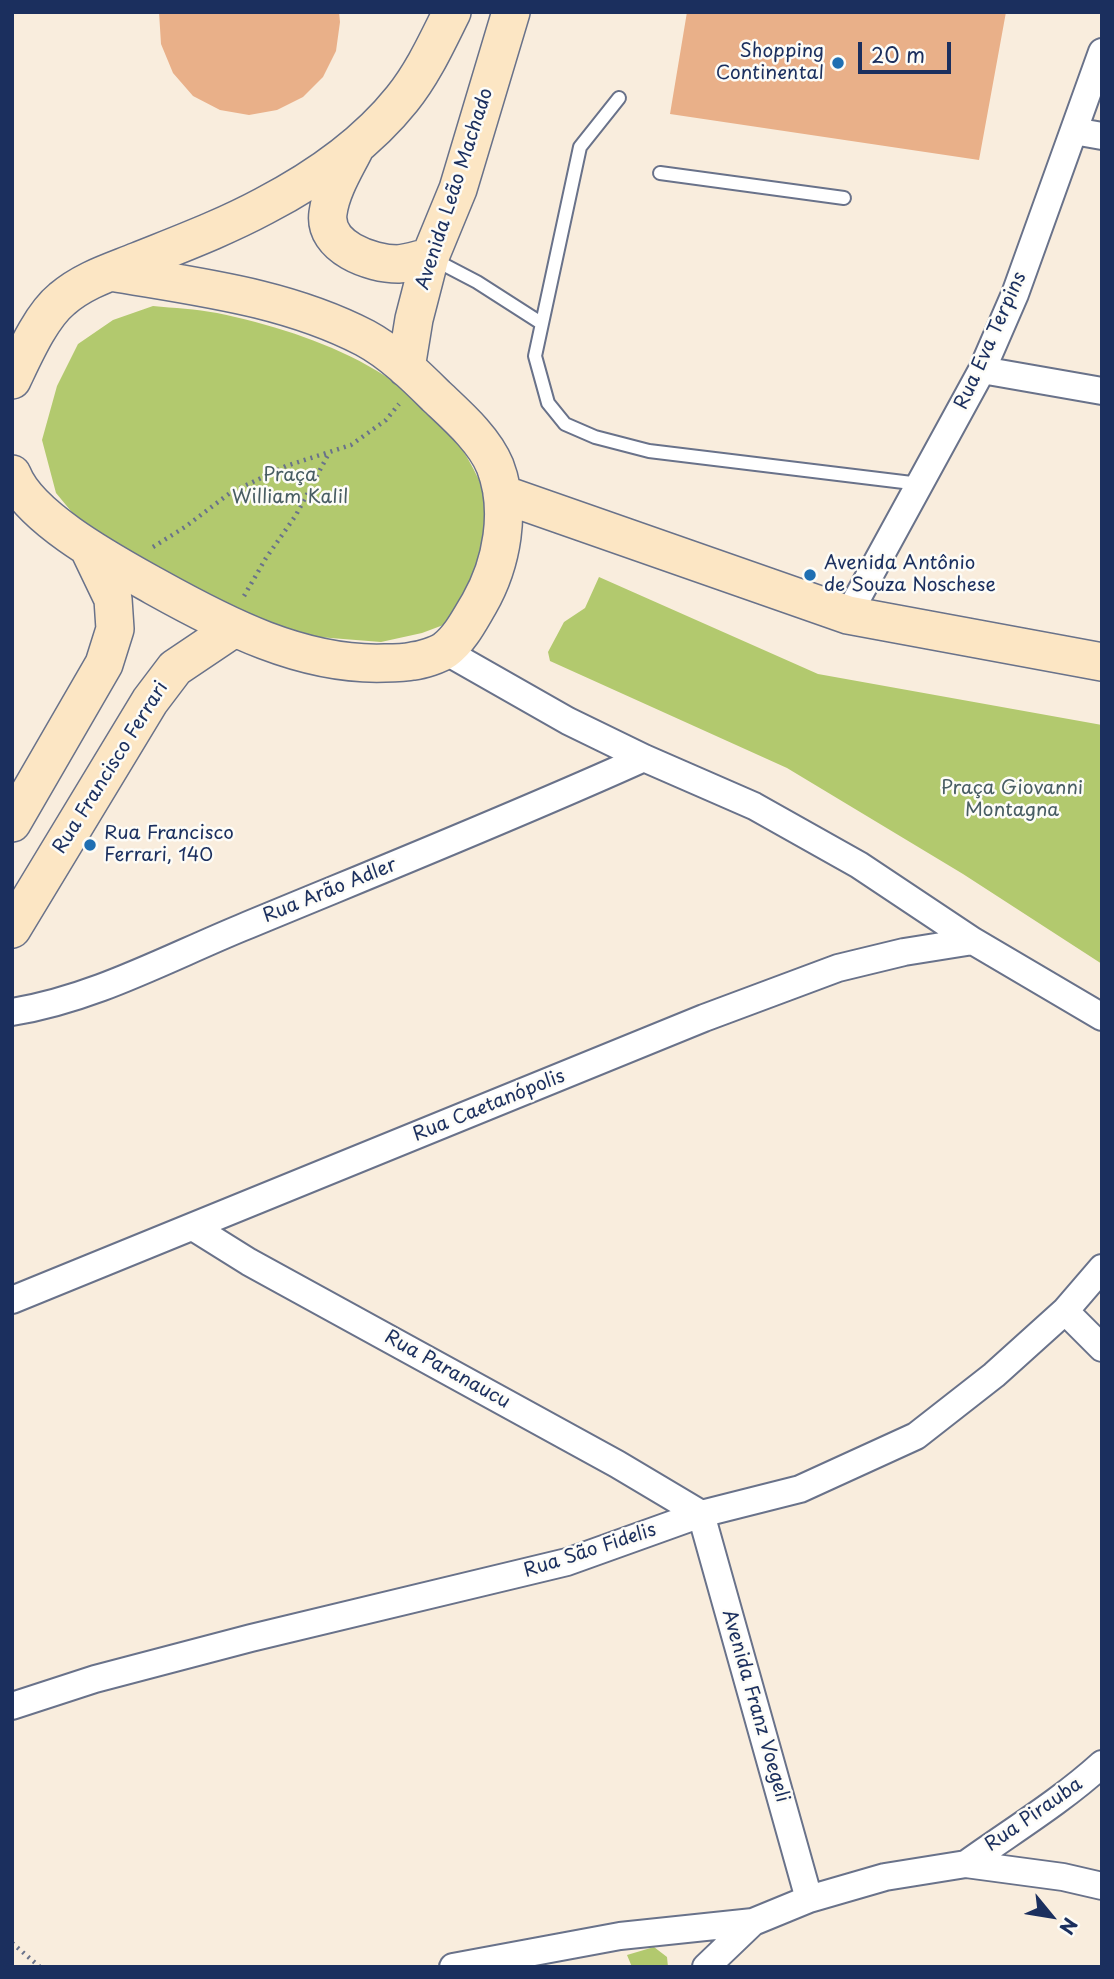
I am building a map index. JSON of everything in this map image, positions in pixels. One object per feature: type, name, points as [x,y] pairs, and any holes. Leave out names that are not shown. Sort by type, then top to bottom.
[{"type":"main road","points":[[12,380],[29,343],[60,301],[84,282],[212,231],[264,206],[307,181],[357,144],[401,100],[426,64],[452,12]]},
{"type":"main road","name":"Avenida Leão Machado","points":[[412,373],[414,318],[430,257],[458,189],[511,12]]},
{"type":"main road","points":[[357,144],[336,188],[327,215],[334,236],[350,251],[369,259],[399,264],[430,257]]},
{"type":"main road","points":[[12,474],[18,489],[89,549],[233,629],[301,653],[359,664],[412,662],[445,651],[467,623],[487,589],[502,546],[502,494],[494,464],[470,428],[412,373],[368,340],[317,316],[255,297],[111,272]]},
{"type":"main road","points":[[502,494],[848,615],[1102,662]]},
{"type":"main road","points":[[12,823],[104,664],[115,629],[113,599],[89,549]]},
{"type":"main road","name":"Rua Francisco Ferrari","points":[[12,929],[150,701],[175,668],[233,629]]},
{"type":"street","name":"Rua Eva Terpins","points":[[848,615],[982,370],[1015,294],[1102,52]]},
{"type":"street","points":[[1074,131],[1102,136]]},
{"type":"street","points":[[982,370],[1102,391]]},
{"type":"street","points":[[445,651],[568,721],[754,806],[859,865],[973,941],[1102,1017]]},
{"type":"street","name":"Rua Arão Adler","points":[[12,1012],[40,1007],[133,975],[237,929],[547,802],[644,758]]},
{"type":"street","name":"Rua Caetanópolis","points":[[12,1300],[691,1024],[838,968],[904,952],[973,941]]},
{"type":"street","name":"Rua Paranaucu","points":[[193,1227],[248,1262],[617,1464],[701,1514]]},
{"type":"street","name":"Rua São Fidelis","points":[[12,1706],[95,1679],[238,1641],[567,1562],[701,1514],[800,1489],[916,1436],[994,1375],[1065,1311],[1102,1268]]},
{"type":"street","points":[[1065,1311],[1102,1348]]},
{"type":"street","name":"Avenida Franz Voegeli","points":[[701,1514],[809,1899]]},
{"type":"street","name":"Rua Pirauba","points":[[965,1864],[1049,1807],[1102,1764]]},
{"type":"street","points":[[453,1967],[620,1936],[753,1922],[809,1899],[885,1877],[965,1864],[1063,1877],[1102,1886]]},
{"type":"street","points":[[706,1967],[753,1922]]},
{"type":"lane","points":[[619,98],[580,147],[535,356],[548,403],[565,424],[595,437],[649,451],[920,484]]},
{"type":"lane","points":[[660,173],[844,198]]},
{"type":"lane","points":[[430,257],[477,282],[541,323]]},
{"type":"path","points":[[152,548],[230,493],[286,466],[351,445],[386,420],[412,373]]},
{"type":"path","points":[[233,629],[234,614],[266,558],[296,515],[330,452]]},
{"type":"path","points":[[12,1943],[40,1967]]},
{"type":"green space","name":"Praça William Kalil","points":[[153,306],[217,313],[255,322],[332,348],[402,387],[432,413],[458,443],[478,478],[494,526],[489,551],[454,621],[422,633],[381,642],[293,635],[95,540],[56,493],[42,440],[57,386],[78,344],[113,320]]},
{"type":"green space","name":"Praça Giovanni Montagna","points":[[599,577],[818,674],[1102,725],[1102,964],[963,874],[787,768],[550,661],[548,652],[564,622],[585,608]]},
{"type":"green space","points":[[654,1947],[667,1957],[668,1967],[632,1967],[627,1955]]},
{"type":"building","points":[[159,12],[339,12],[340,22],[336,51],[323,77],[303,97],[277,110],[249,115],[220,110],[193,96],[173,73],[161,44]]},
{"type":"building","name":"Shopping Continental","points":[[687,12],[1006,12],[979,160],[670,114]]},
{"type":"place","name":"Shopping Continental","points":[[838,63]]},
{"type":"place","name":"Avenida Antônio de Souza Noschese","points":[[810,575]]},
{"type":"place","name":"Rua Francisco Ferrari, 140","points":[[90,845]]}]
